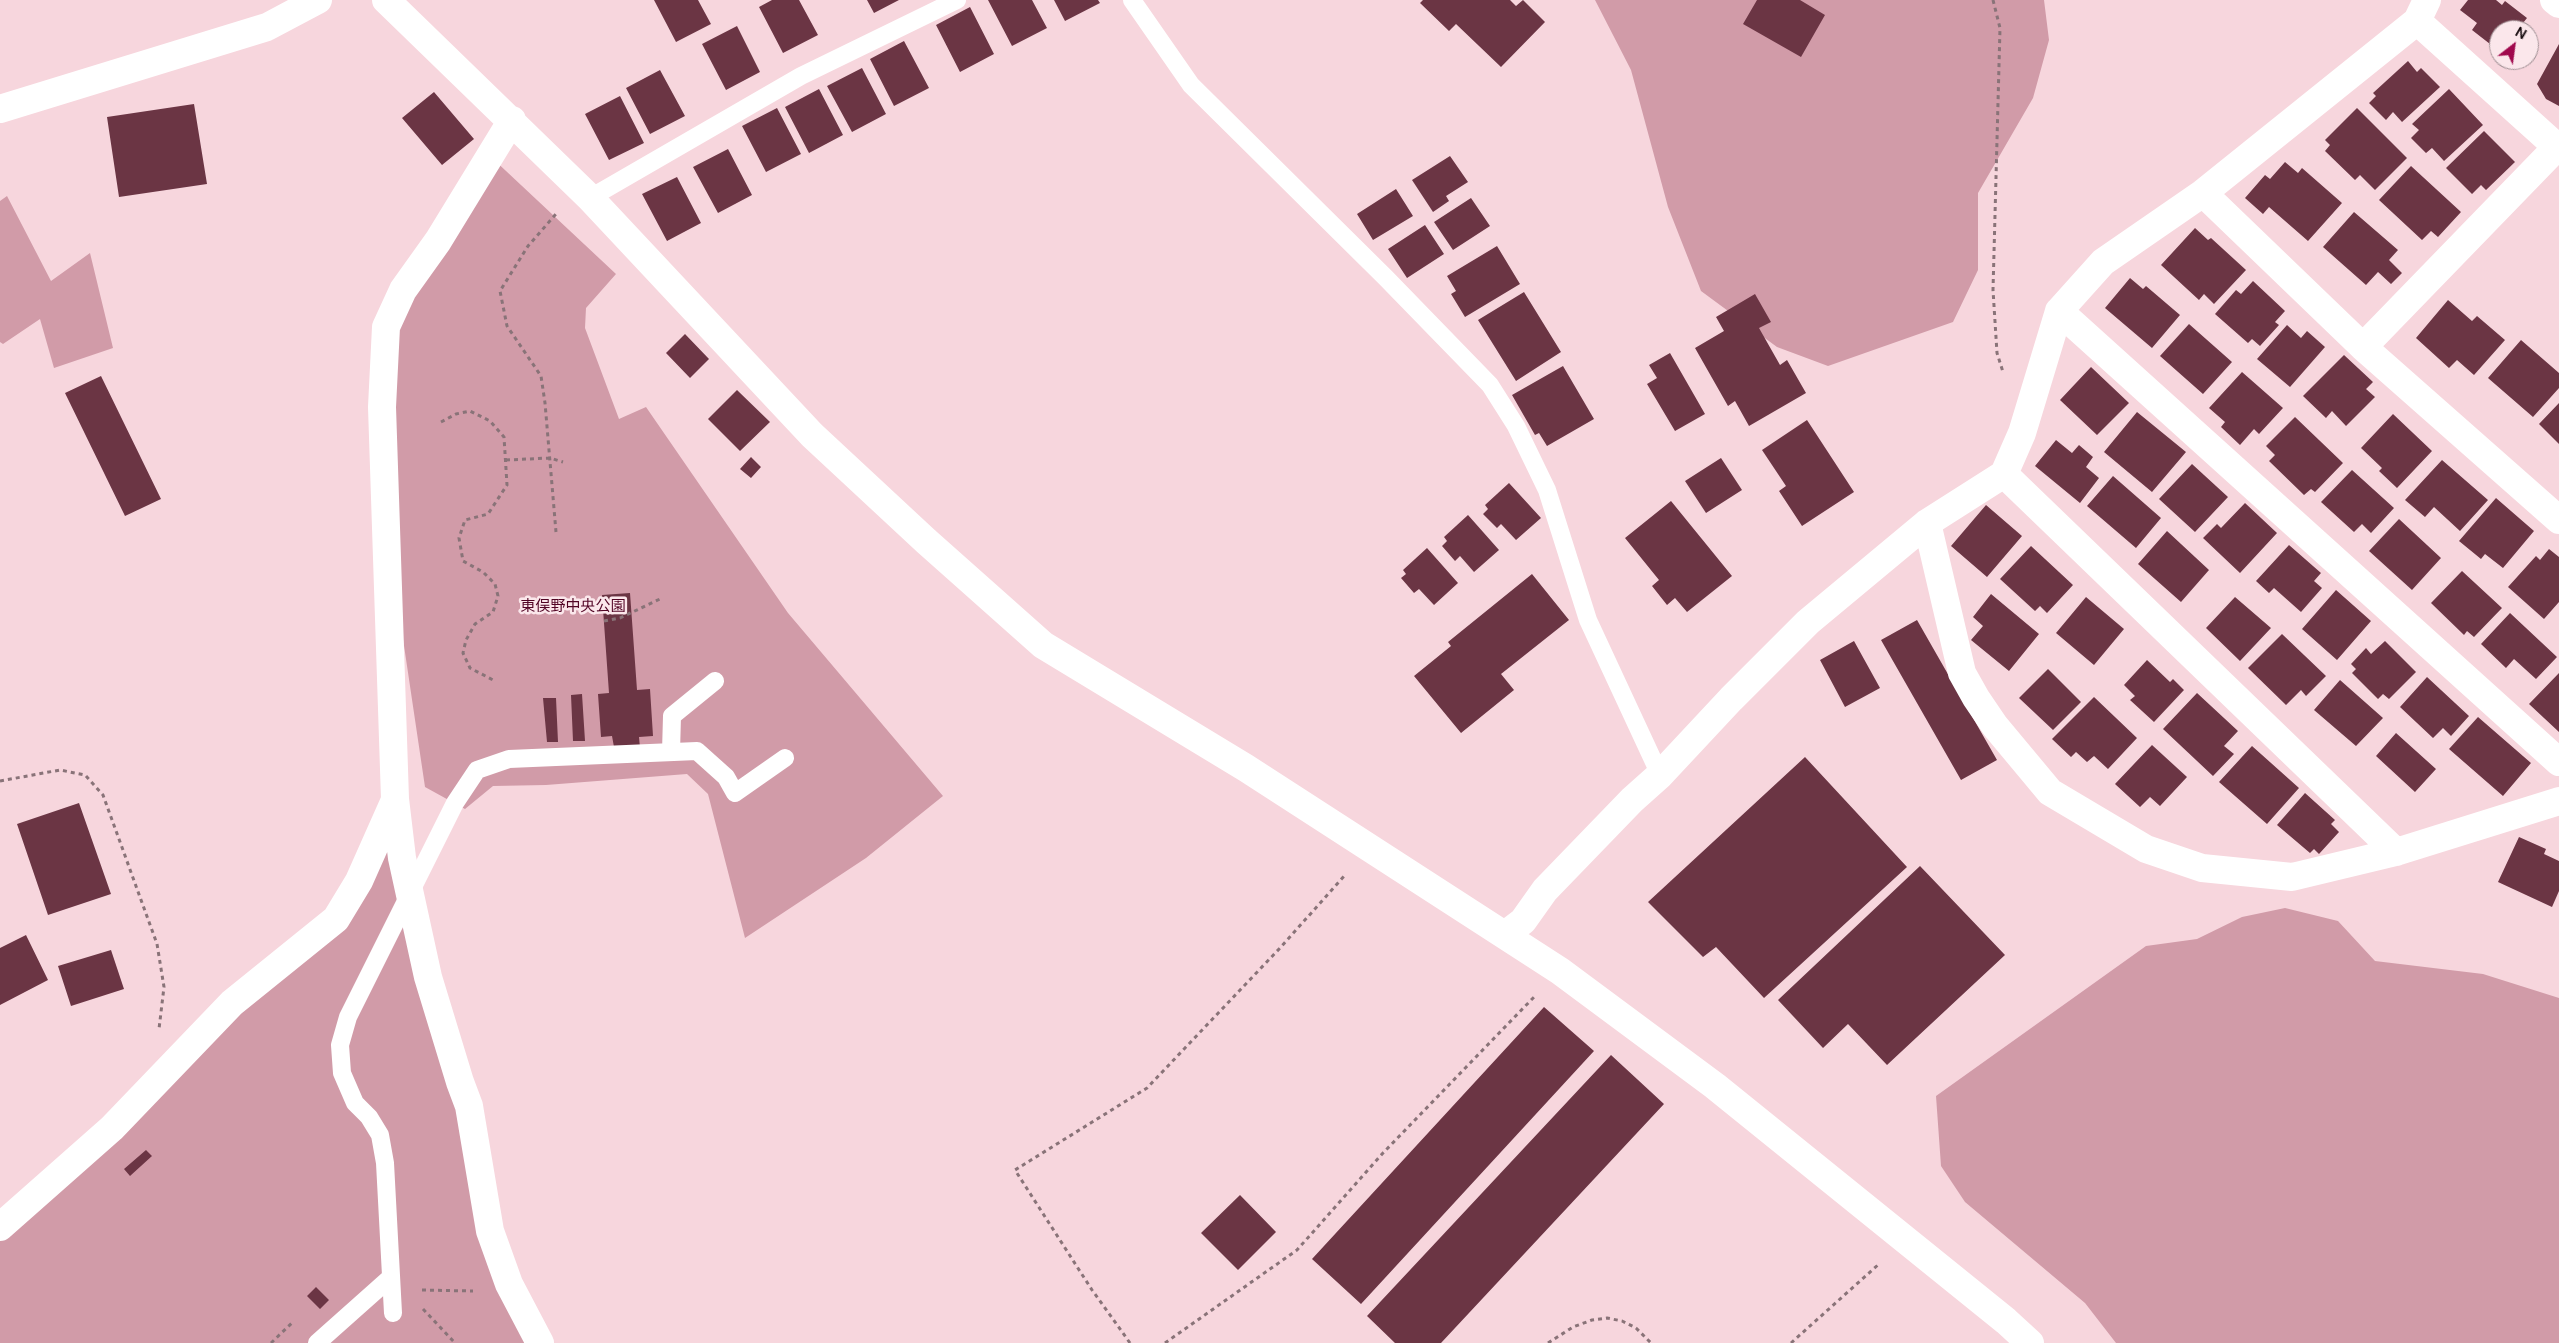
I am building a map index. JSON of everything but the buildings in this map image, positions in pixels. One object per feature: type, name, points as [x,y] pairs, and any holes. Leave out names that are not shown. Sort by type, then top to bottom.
[{"type":"street","points":[[0,109],[267,27],[318,0]]},
{"type":"street","points":[[386,0],[585,192],[812,434],[926,541],[1043,645],[1246,768],[1368,849],[1506,934],[1560,971],[1715,1086],[2006,1321],[2030,1343]]},
{"type":"street","points":[[2554,0],[2559,4]]},
{"type":"street","points":[[1506,934],[1523,920],[1545,890],[1660,775],[1731,699],[1808,622],[1927,523],[2004,474],[2022,433],[2059,311],[2103,262],[2203,192],[2422,10],[2557,147],[2363,347]]},
{"type":"street","points":[[512,120],[438,241],[403,290],[386,327],[382,407],[396,799],[402,858],[428,976],[460,1082],[470,1106],[490,1231],[509,1284],[540,1343]]},
{"type":"street","points":[[2203,192],[2363,347],[2559,520]]},
{"type":"street","points":[[2059,311],[2559,762]]},
{"type":"street","points":[[2004,474],[2396,852]]},
{"type":"street","points":[[1927,523],[1962,673],[1976,698],[1995,726],[2050,792],[2146,849],[2202,868],[2292,877],[2396,852],[2559,800]]},
{"type":"street","points":[[0,1227],[112,1128],[232,1003],[336,919],[359,881],[396,799]]},
{"type":"lane","points":[[585,192],[801,76],[957,0]]},
{"type":"lane","points":[[1132,0],[1191,85],[1386,278],[1490,385],[1516,426],[1547,490],[1588,620],[1660,775]]},
{"type":"lane","points":[[671,752],[672,716],[715,682]]},
{"type":"lane","points":[[393,1313],[385,1163],[380,1136],[369,1117],[355,1103],[342,1073],[340,1045],[348,1017],[455,803],[477,770],[509,759],[698,751],[726,777],[735,793],[785,758]]},
{"type":"lane","points":[[316,1343],[391,1284]]},
{"type":"path","points":[[1993,0],[2000,28],[1993,290],[1997,353],[2005,380]]},
{"type":"path","points":[[556,532],[546,404],[541,376],[507,326],[500,291],[528,246],[585,192]]},
{"type":"path","points":[[441,422],[456,414],[470,412],[490,421],[504,437],[507,485],[499,500],[488,514],[465,520],[459,538],[463,561],[483,572],[495,584],[498,596],[493,612],[475,624],[466,640],[463,653],[470,668],[495,681]]},
{"type":"path","points":[[506,460],[550,458],[563,462]]},
{"type":"path","points":[[604,621],[620,618],[660,599]]},
{"type":"path","points":[[0,781],[60,770],[85,775],[102,795],[157,944],[164,987],[158,1035]]},
{"type":"path","points":[[1130,1343],[1092,1290],[1015,1170],[1147,1088],[1280,948],[1368,849]]},
{"type":"path","points":[[1165,1343],[1297,1250],[1383,1153],[1560,971]]},
{"type":"path","points":[[1791,1343],[1906,1240]]},
{"type":"path","points":[[391,1284],[471,1289],[477,1294]]},
{"type":"path","points":[[391,1284],[428,1311],[455,1343]]},
{"type":"path","points":[[1548,1343],[1573,1327],[1592,1320],[1607,1318],[1622,1321],[1636,1328],[1651,1343]]},
{"type":"green space","points":[[1595,0],[2044,0],[2049,40],[2033,98],[1978,193],[1978,270],[1953,322],[1828,366],[1777,347],[1701,291],[1668,207],[1631,70]]},
{"type":"green space","name":"東俣野中央公園","points":[[490,156],[616,274],[586,308],[585,328],[619,419],[646,407],[788,613],[943,796],[866,858],[745,938],[708,794],[687,774],[546,785],[493,786],[465,809],[425,787],[388,538],[382,407],[403,290]]},
{"type":"green space","points":[[7,196],[51,281],[90,253],[113,348],[54,368],[40,319],[3,344],[0,342],[0,201]]},
{"type":"green space","points":[[395,799],[490,1231],[540,1343],[0,1343],[0,1227],[336,919]]},
{"type":"green space","points":[[2285,908],[2338,921],[2375,961],[2483,974],[2559,998],[2559,1343],[2116,1343],[2085,1303],[1965,1202],[1941,1166],[1936,1096],[2146,946],[2197,939],[2242,917]]}]
